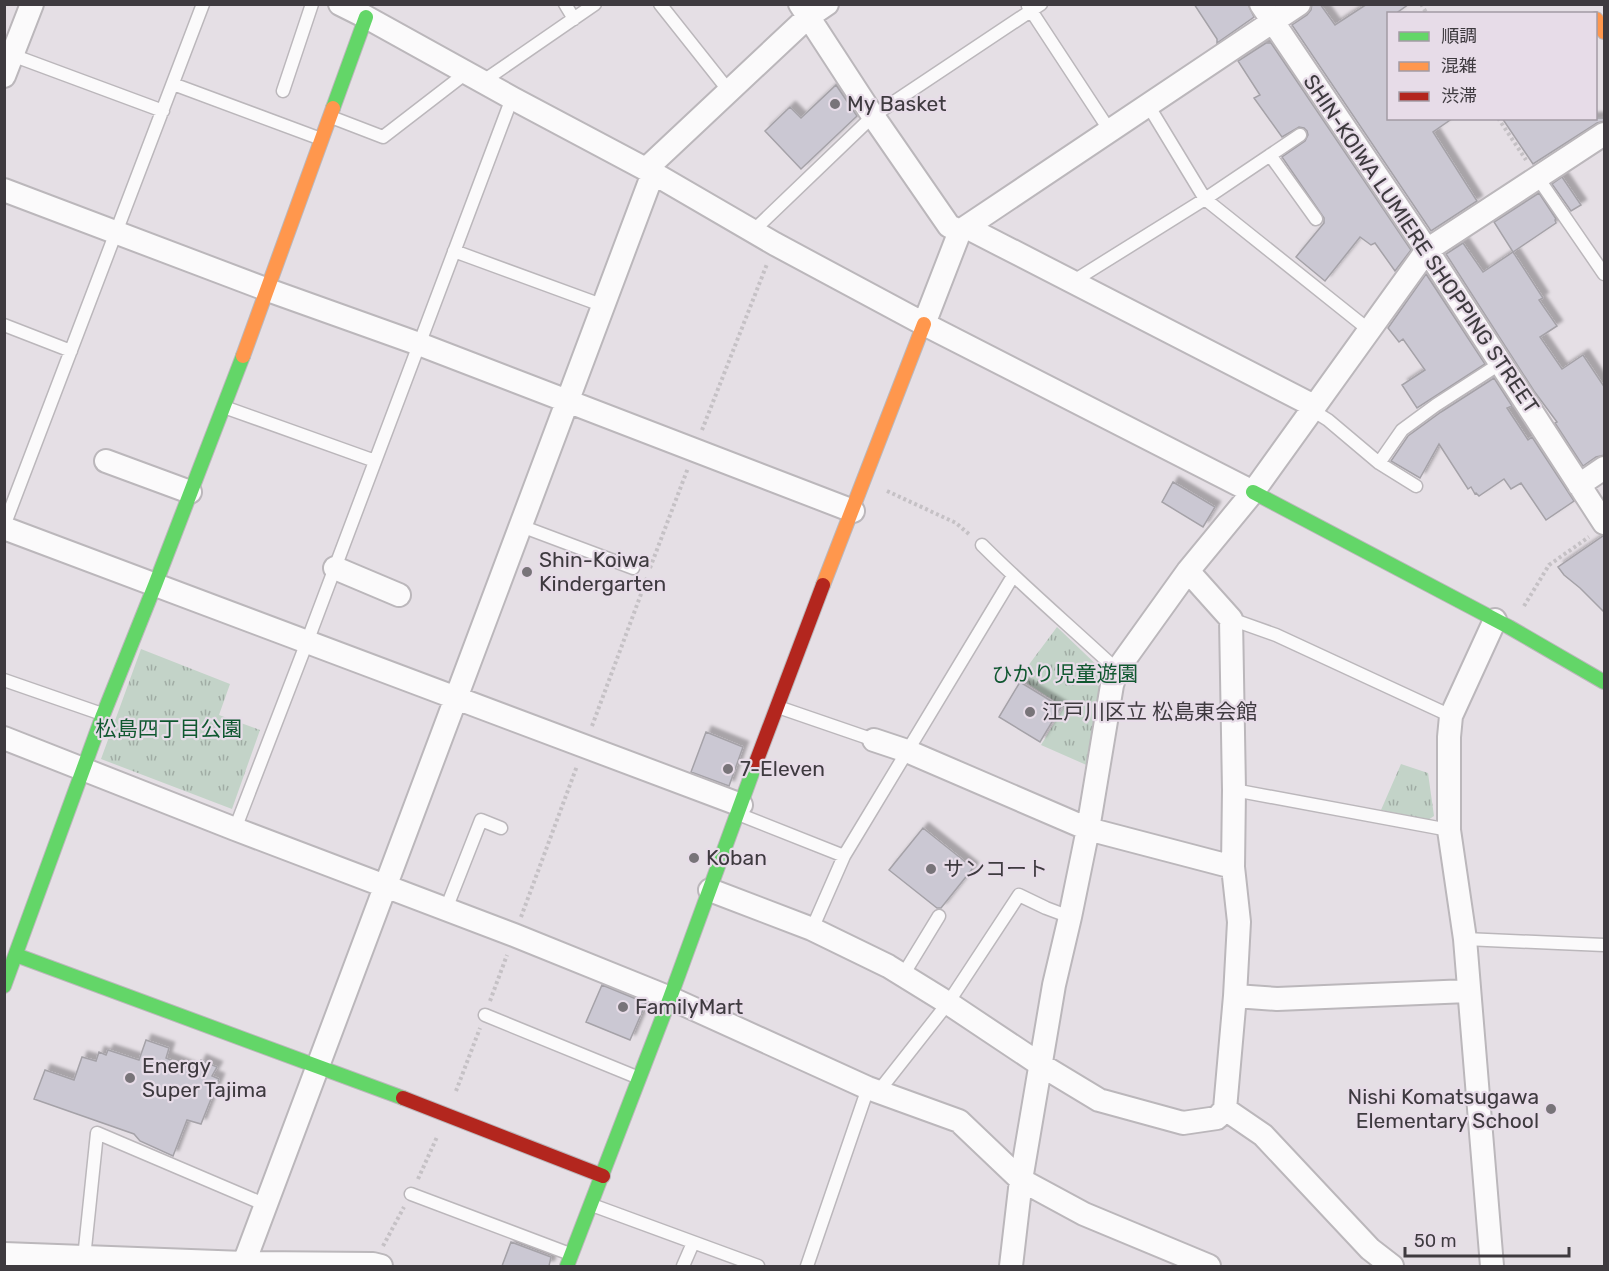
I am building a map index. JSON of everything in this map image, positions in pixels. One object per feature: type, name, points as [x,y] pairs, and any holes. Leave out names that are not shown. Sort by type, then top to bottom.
[{"type":"street","points":[[7,68],[32,4]]},
{"type":"street","points":[[340,4],[365,9],[474,77],[649,171],[753,231],[924,324],[1253,492],[1605,681]]},
{"type":"street","points":[[244,1263],[604,306],[649,171],[804,11],[827,4]]},
{"type":"street","points":[[569,1261],[670,998],[777,706],[924,324],[963,229],[1148,105],[1267,13],[1299,4]]},
{"type":"street","points":[[4,986],[10,952],[155,585],[268,290],[330,117],[365,9]]},
{"type":"street","points":[[804,11],[949,226],[963,229],[1072,282],[1313,408]]},
{"type":"street","name":"SHIN-KOIWA LUMIERE SHOPPING STREET","points":[[1267,13],[1501,363],[1579,485],[1600,528]]},
{"type":"street","points":[[1011,1266],[1021,1180],[1054,984],[1088,829],[1112,685],[1117,670],[1188,571],[1253,492],[1427,250],[1605,134]]},
{"type":"street","points":[[4,190],[418,344],[853,511]]},
{"type":"street","points":[[106,461],[190,492]]},
{"type":"street","points":[[1579,485],[1605,468]]},
{"type":"street","points":[[4,527],[456,698],[739,810]]},
{"type":"street","points":[[335,568],[399,595]]},
{"type":"street","points":[[710,890],[812,929],[888,966],[1099,1100],[1183,1123],[1217,1118],[1225,1109],[1239,922],[1233,867],[1231,619],[1188,571]]},
{"type":"street","points":[[1492,1266],[1465,939],[1449,830],[1449,737],[1451,716],[1502,624]]},
{"type":"street","points":[[4,738],[670,998],[873,1090],[959,1120],[1021,1180],[1084,1214],[1209,1266]]},
{"type":"street","points":[[873,740],[907,751],[1088,829],[1233,867]]},
{"type":"street","points":[[10,952],[448,1115],[603,1176]]},
{"type":"street","points":[[1234,996],[1276,999],[1468,991]]},
{"type":"street","points":[[1225,1109],[1263,1135],[1370,1249],[1392,1266]]},
{"type":"street","points":[[4,1254],[84,1258],[115,1263],[376,1266]]},
{"type":"lane","points":[[4,527],[203,4]]},
{"type":"lane","points":[[283,91],[312,4]]},
{"type":"lane","points":[[565,4],[574,19]]},
{"type":"lane","points":[[330,117],[383,137],[474,77],[574,19],[595,4]]},
{"type":"lane","points":[[660,4],[729,91]]},
{"type":"lane","points":[[753,231],[873,116],[1034,6],[1110,131]]},
{"type":"lane","points":[[7,68],[163,111]]},
{"type":"lane","points":[[173,84],[322,139]]},
{"type":"lane","points":[[235,829],[512,98]]},
{"type":"lane","points":[[1148,105],[1205,199],[1369,330]]},
{"type":"lane","points":[[1072,282],[1205,199],[1300,135]]},
{"type":"lane","points":[[1270,155],[1316,219]]},
{"type":"lane","points":[[1538,178],[1605,274]]},
{"type":"lane","points":[[454,251],[604,306]]},
{"type":"lane","points":[[4,326],[71,351]]},
{"type":"lane","points":[[1379,463],[1402,430],[1501,363]]},
{"type":"lane","points":[[223,406],[375,461]]},
{"type":"lane","points":[[1313,408],[1379,463],[1416,486]]},
{"type":"lane","points":[[521,526],[633,568]]},
{"type":"lane","points":[[982,545],[1117,670]]},
{"type":"lane","points":[[812,929],[844,856],[1013,576]]},
{"type":"lane","points":[[1231,619],[1276,635],[1451,716]]},
{"type":"lane","points":[[4,680],[103,715]]},
{"type":"lane","points":[[777,706],[873,740]]},
{"type":"lane","points":[[1234,790],[1449,830]]},
{"type":"lane","points":[[739,810],[844,856]]},
{"type":"lane","points":[[446,909],[481,820],[501,828]]},
{"type":"lane","points":[[807,1266],[873,1090],[948,1003],[1019,895],[1070,917]]},
{"type":"lane","points":[[903,975],[939,916]]},
{"type":"lane","points":[[1465,939],[1605,945]]},
{"type":"lane","points":[[484,1015],[640,1078]]},
{"type":"lane","points":[[84,1258],[97,1133],[266,1205]]},
{"type":"lane","points":[[411,1194],[569,1261]]},
{"type":"lane","points":[[592,1205],[758,1266]]},
{"type":"lane","points":[[683,1266],[693,1243]]},
{"type":"path","points":[[1499,120],[1538,178]]},
{"type":"path","points":[[865,481],[956,523],[982,545]]},
{"type":"path","points":[[1502,624],[1518,616],[1549,565],[1600,528]]},
{"type":"green space","name":"ひかり児童遊園","points":[[1057,627],[1105,673],[1091,767],[1041,745],[1064,707],[1019,678]]},
{"type":"green space","name":"松島四丁目公園","points":[[141,649],[230,684],[219,715],[260,730],[232,809],[101,759]]},
{"type":"green space","points":[[1401,764],[1428,773],[1434,816],[1428,820],[1381,810]]},
{"type":"building","points":[[1194,4],[1248,4],[1254,17],[1217,43],[1217,39]]},
{"type":"building","points":[[1312,4],[1320,4],[1335,25],[1367,4],[1409,4],[1398,12],[1387,12],[1387,120],[1450,120],[1433,132],[1477,201],[1431,231],[1292,25],[1311,10]]},
{"type":"building","points":[[1266,43],[1271,43],[1411,250],[1395,271],[1375,243],[1371,245],[1360,237],[1325,281],[1296,257],[1324,223],[1324,218],[1282,157],[1305,141],[1307,131],[1299,127],[1282,137],[1254,98],[1260,95],[1238,61]]},
{"type":"building","points":[[836,85],[857,116],[801,169],[765,131],[790,107],[801,118]]},
{"type":"building","points":[[1597,118],[1605,118],[1605,121],[1597,123],[1533,164],[1503,120],[1597,120]]},
{"type":"building","points":[[1562,177],[1581,205],[1571,211],[1552,184]]},
{"type":"building","points":[[1539,193],[1556,219],[1556,223],[1513,252],[1494,222]]},
{"type":"building","points":[[1463,243],[1483,272],[1513,252],[1543,298],[1539,300],[1557,326],[1540,337],[1562,369],[1583,355],[1605,388],[1605,455],[1596,457],[1583,466],[1555,423],[1557,422],[1534,391],[1446,254]]},
{"type":"building","points":[[1426,274],[1485,364],[1417,408],[1402,385],[1425,370],[1403,339],[1399,342],[1388,328]]},
{"type":"building","points":[[1494,378],[1512,406],[1507,408],[1528,440],[1532,437],[1574,501],[1546,520],[1521,483],[1511,489],[1504,479],[1479,496],[1475,494],[1471,487],[1468,489],[1439,444],[1420,478],[1391,461],[1408,436]]},
{"type":"building","points":[[1173,482],[1215,507],[1203,527],[1162,502]]},
{"type":"building","points":[[1605,536],[1605,613],[1558,567]]},
{"type":"building","name":"江戸川区立 松島東会館","points":[[1020,682],[1061,707],[1040,742],[999,717]]},
{"type":"building","points":[[706,732],[743,747],[729,786],[691,772]]},
{"type":"building","name":"サンコート","points":[[923,828],[973,868],[941,908],[937,908],[889,870]]},
{"type":"building","points":[[602,985],[646,1003],[630,1040],[586,1022]]},
{"type":"building","points":[[146,1040],[169,1048],[166,1058],[196,1070],[201,1060],[217,1067],[212,1076],[219,1079],[201,1124],[187,1120],[173,1156],[140,1141],[134,1134],[34,1099],[45,1070],[74,1080],[82,1057],[96,1061],[99,1052],[106,1055],[108,1050],[139,1060]]},
{"type":"building","points":[[511,1242],[551,1257],[549,1266],[502,1266]]},
{"type":"traffic: fast","points":[[333,108],[366,17]]},
{"type":"traffic: fast","points":[[4,986],[103,715],[243,356]]},
{"type":"traffic: fast","points":[[1253,492],[1509,627],[1604,682]]},
{"type":"traffic: fast","points":[[567,1266],[670,998],[755,765]]},
{"type":"traffic: fast","points":[[16,955],[403,1098]]},
{"type":"traffic: slow","points":[[1597,21],[1604,32]]},
{"type":"traffic: slow","points":[[243,356],[333,108]]},
{"type":"traffic: slow","points":[[823,585],[924,324]]},
{"type":"traffic: jam","points":[[755,765],[823,585]]},
{"type":"traffic: jam","points":[[403,1098],[603,1176]]},
{"type":"place","name":"My Basket","points":[[835,104]]},
{"type":"place","name":"Shin-Koiwa Kindergarten","points":[[527,572]]},
{"type":"place","name":"江戸川区立 松島東会館","points":[[1030,712]]},
{"type":"place","name":"7-Eleven","points":[[728,769]]},
{"type":"place","name":"Koban","points":[[694,858]]},
{"type":"place","name":"サンコート","points":[[931,869]]},
{"type":"place","name":"FamilyMart","points":[[623,1007]]},
{"type":"place","name":"Energy Super Tajima","points":[[130,1078]]},
{"type":"place","name":"Nishi Komatsugawa Elementary School","points":[[1551,1109]]}]
